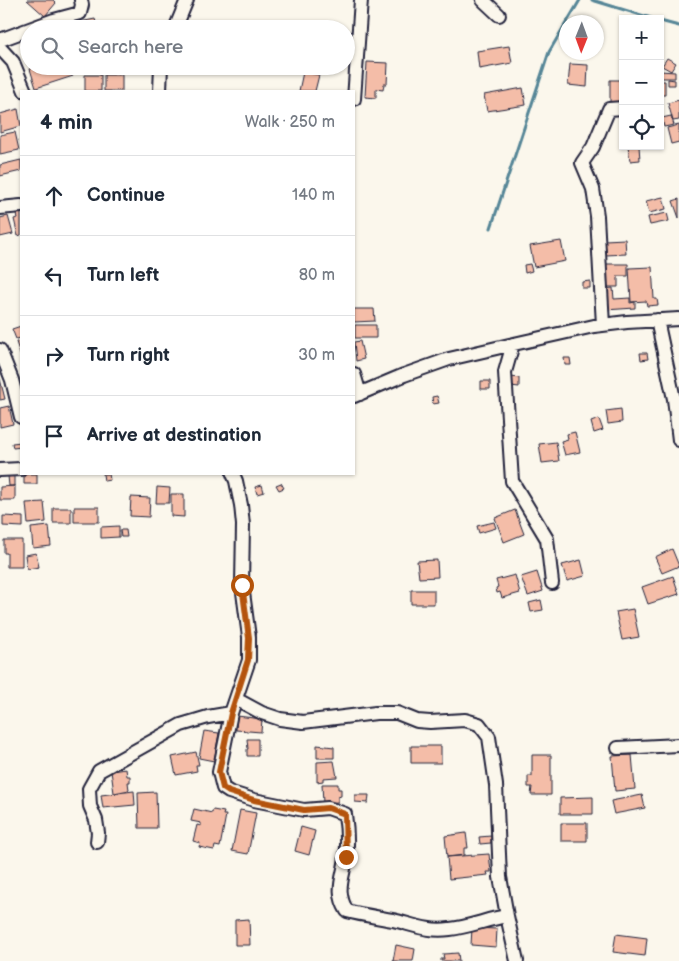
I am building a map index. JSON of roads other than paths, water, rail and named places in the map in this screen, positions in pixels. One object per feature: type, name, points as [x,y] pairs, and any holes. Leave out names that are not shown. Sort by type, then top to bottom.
[{"type":"street","points":[[56,20],[80,13],[81,0]]},
{"type":"street","points":[[178,20],[187,0]]},
{"type":"street","points":[[355,90],[361,0]]},
{"type":"street","points":[[483,0],[499,15]]},
{"type":"street","points":[[0,40],[20,32]]},
{"type":"street","points":[[0,48],[14,62],[25,90]]},
{"type":"street","points":[[160,90],[161,75]]},
{"type":"street","points":[[603,325],[597,216],[593,189],[582,163],[593,147],[609,109],[619,108]]},
{"type":"street","points":[[0,208],[20,206]]},
{"type":"street","points":[[355,381],[357,395],[448,359],[603,325],[679,319]]},
{"type":"street","points":[[657,320],[674,399],[679,440]]},
{"type":"street","points":[[513,344],[505,372],[512,481],[547,539],[552,583]]},
{"type":"street","points":[[0,350],[12,380],[20,413]]},
{"type":"street","points":[[0,470],[20,470]]},
{"type":"street","points":[[233,475],[242,512],[242,585],[249,638],[248,660],[231,713],[219,772],[223,788],[229,792],[254,800],[304,810],[328,808],[345,814],[346,857],[340,891],[341,901],[347,911],[393,920],[428,930],[450,929],[487,919],[507,916]]},
{"type":"street","points":[[236,698],[262,713],[280,719],[303,722],[376,713],[397,713],[417,721],[465,720],[479,724],[489,737],[495,775],[500,877],[518,961]]},
{"type":"street","points":[[97,842],[98,833],[96,820],[90,806],[89,789],[99,771],[181,725],[208,716],[231,713]]},
{"type":"street","points":[[618,748],[679,745]]},
{"type":"waterway","points":[[571,15],[580,0]]},
{"type":"waterway","points":[[592,0],[641,15]]},
{"type":"waterway","points":[[664,22],[679,26]]},
{"type":"waterway","points":[[491,228],[549,52],[559,35]]}]
